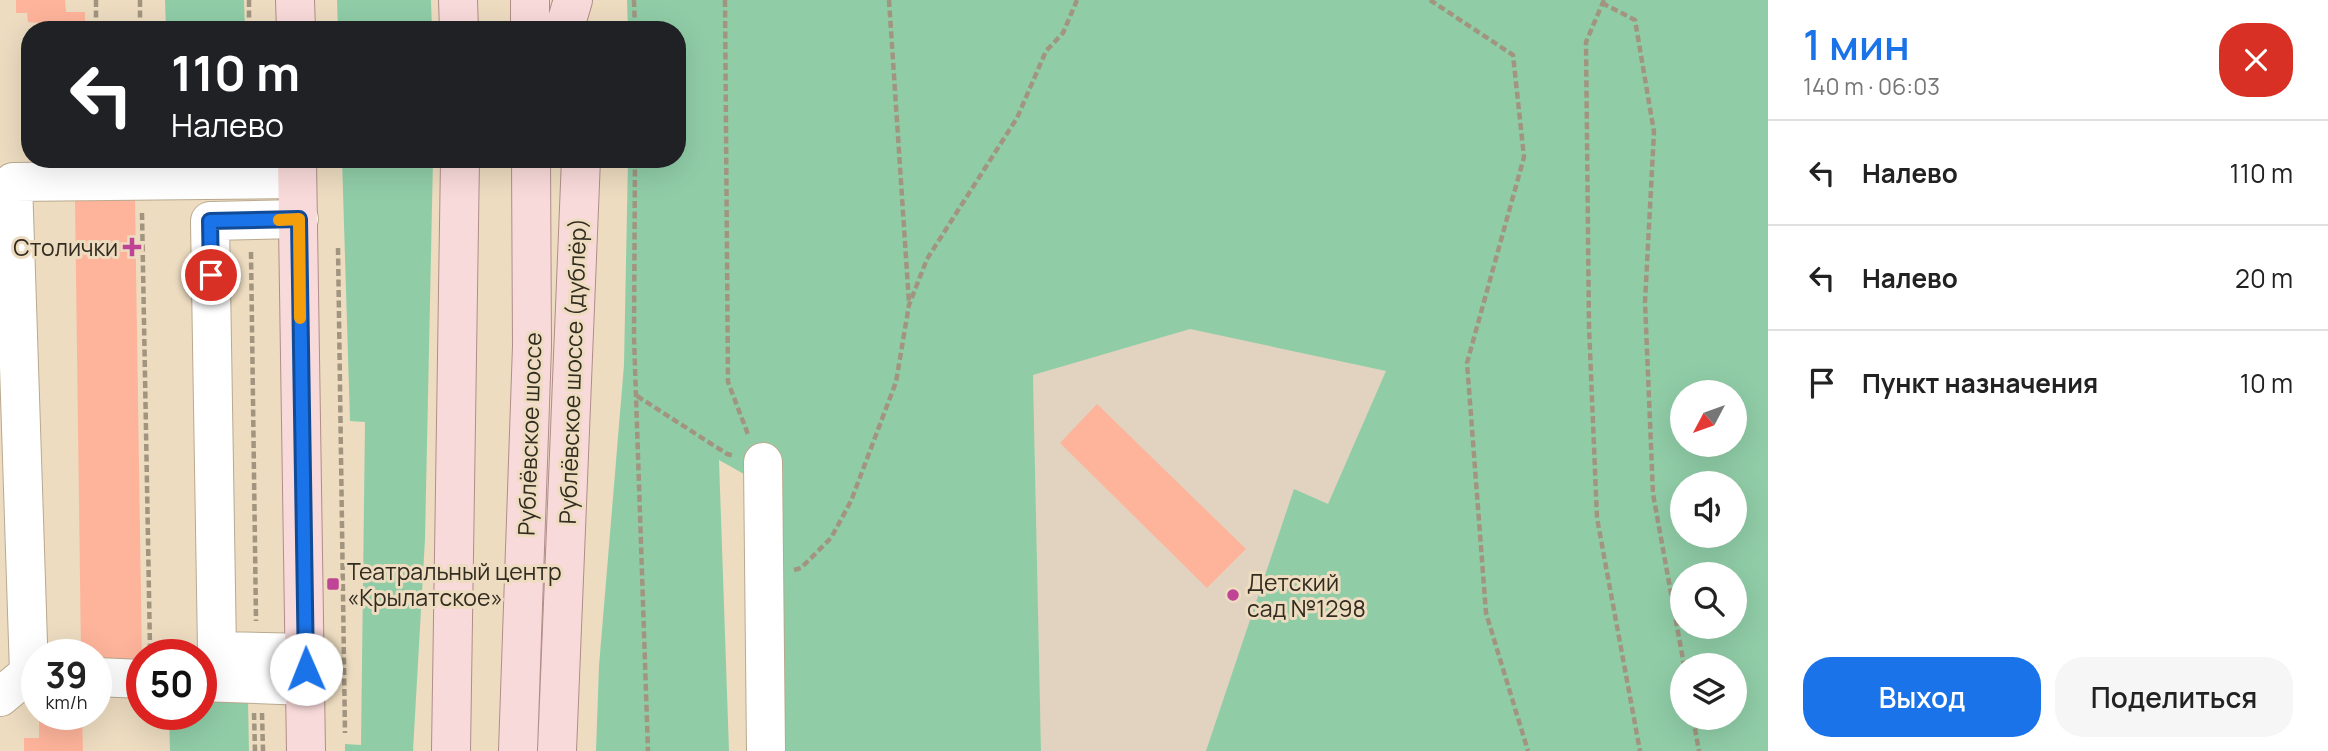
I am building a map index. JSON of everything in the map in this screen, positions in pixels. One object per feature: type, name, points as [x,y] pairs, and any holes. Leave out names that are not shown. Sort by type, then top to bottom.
[{"type":"main road","points":[[295,0],[296,21]]},
{"type":"main road","points":[[458,0],[459,21]]},
{"type":"main road","points":[[530,0],[530,21]]},
{"type":"main road","points":[[566,21],[572,0]]},
{"type":"main road","points":[[587,21],[588,0]]},
{"type":"main road","points":[[451,751],[460,168]]},
{"type":"main road","name":"Рублёвское шоссе","points":[[517,751],[533,346],[531,168]]},
{"type":"main road","name":"Рублёвское шоссе (дублёр)","points":[[556,751],[581,168]]},
{"type":"main road","points":[[297,169],[306,751]]},
{"type":"street","points":[[31,639],[7,177],[142,180],[297,169]]},
{"type":"street","points":[[257,674],[217,652],[210,221],[299,219]]},
{"type":"street","points":[[763,462],[766,751]]},
{"type":"street","points":[[217,680],[306,669]]},
{"type":"street","points":[[0,697],[21,682]]},
{"type":"path","points":[[96,0],[96,21]]},
{"type":"path","points":[[140,0],[140,21]]},
{"type":"path","points":[[249,0],[249,21]]},
{"type":"path","points":[[634,0],[635,21]]},
{"type":"path","points":[[725,0],[728,382],[745,431],[763,462]]},
{"type":"path","points":[[889,0],[909,305]]},
{"type":"path","points":[[764,581],[801,568],[831,538],[846,510],[885,416],[896,382],[909,305],[927,258],[1017,118],[1046,51],[1063,33],[1077,0]]},
{"type":"path","points":[[1430,0],[1513,55],[1524,157],[1467,363],[1486,613],[1528,751]]},
{"type":"path","points":[[1640,751],[1597,518],[1589,327],[1586,42],[1603,2],[1634,20],[1654,132],[1645,302],[1653,494],[1682,653]]},
{"type":"path","points":[[635,168],[635,337],[648,751]]},
{"type":"path","points":[[142,180],[150,639]]},
{"type":"path","points":[[251,220],[257,674],[255,751]]},
{"type":"path","points":[[338,248],[345,733]]},
{"type":"path","points":[[637,396],[727,454],[763,462]]},
{"type":"path","points":[[257,674],[263,751]]},
{"type":"path","points":[[1695,730],[1699,751]]},
{"type":"shaded area","name":"Детский сад №1298","points":[[1190,328],[1387,371],[1459,751],[1041,751],[1033,375]]},
{"type":"green space","points":[[165,0],[244,0],[245,21],[166,21]]},
{"type":"green space","points":[[337,0],[431,0],[432,21],[338,21]]},
{"type":"green space","points":[[627,0],[1768,0],[1768,751],[1206,751],[1294,489],[1328,504],[1386,371],[1190,329],[1033,375],[1041,751],[783,751],[767,487],[719,460],[729,751],[596,751],[599,666],[624,365],[628,168],[686,168],[686,21],[628,21]]},
{"type":"green space","points":[[342,168],[433,168],[425,539],[413,751],[345,751],[345,744],[361,745],[365,422],[350,421]]},
{"type":"green space","points":[[217,700],[248,700],[249,751],[170,751],[169,730],[217,730]]},
{"type":"building","points":[[16,0],[65,0],[66,12],[85,12],[85,21],[28,21],[27,13],[16,13]]},
{"type":"building","points":[[135,200],[142,639],[126,639],[126,663],[112,664],[112,639],[81,639],[75,201]]},
{"type":"building","points":[[1097,404],[1246,549],[1207,588],[1060,443]]},
{"type":"building","points":[[39,730],[82,730],[83,751],[24,751],[24,738],[39,738]]},
{"type":"slow traffic","points":[[279,220],[299,219],[300,318]]},
{"type":"place","name":"Столички","points":[[132,247]]},
{"type":"place","name":"Театральный центр «Крылатское»","points":[[333,584]]},
{"type":"place","name":"Детский сад №1298","points":[[1233,595]]},
{"type":"route","points":[[211,275],[210,221],[299,219],[306,669]]}]
